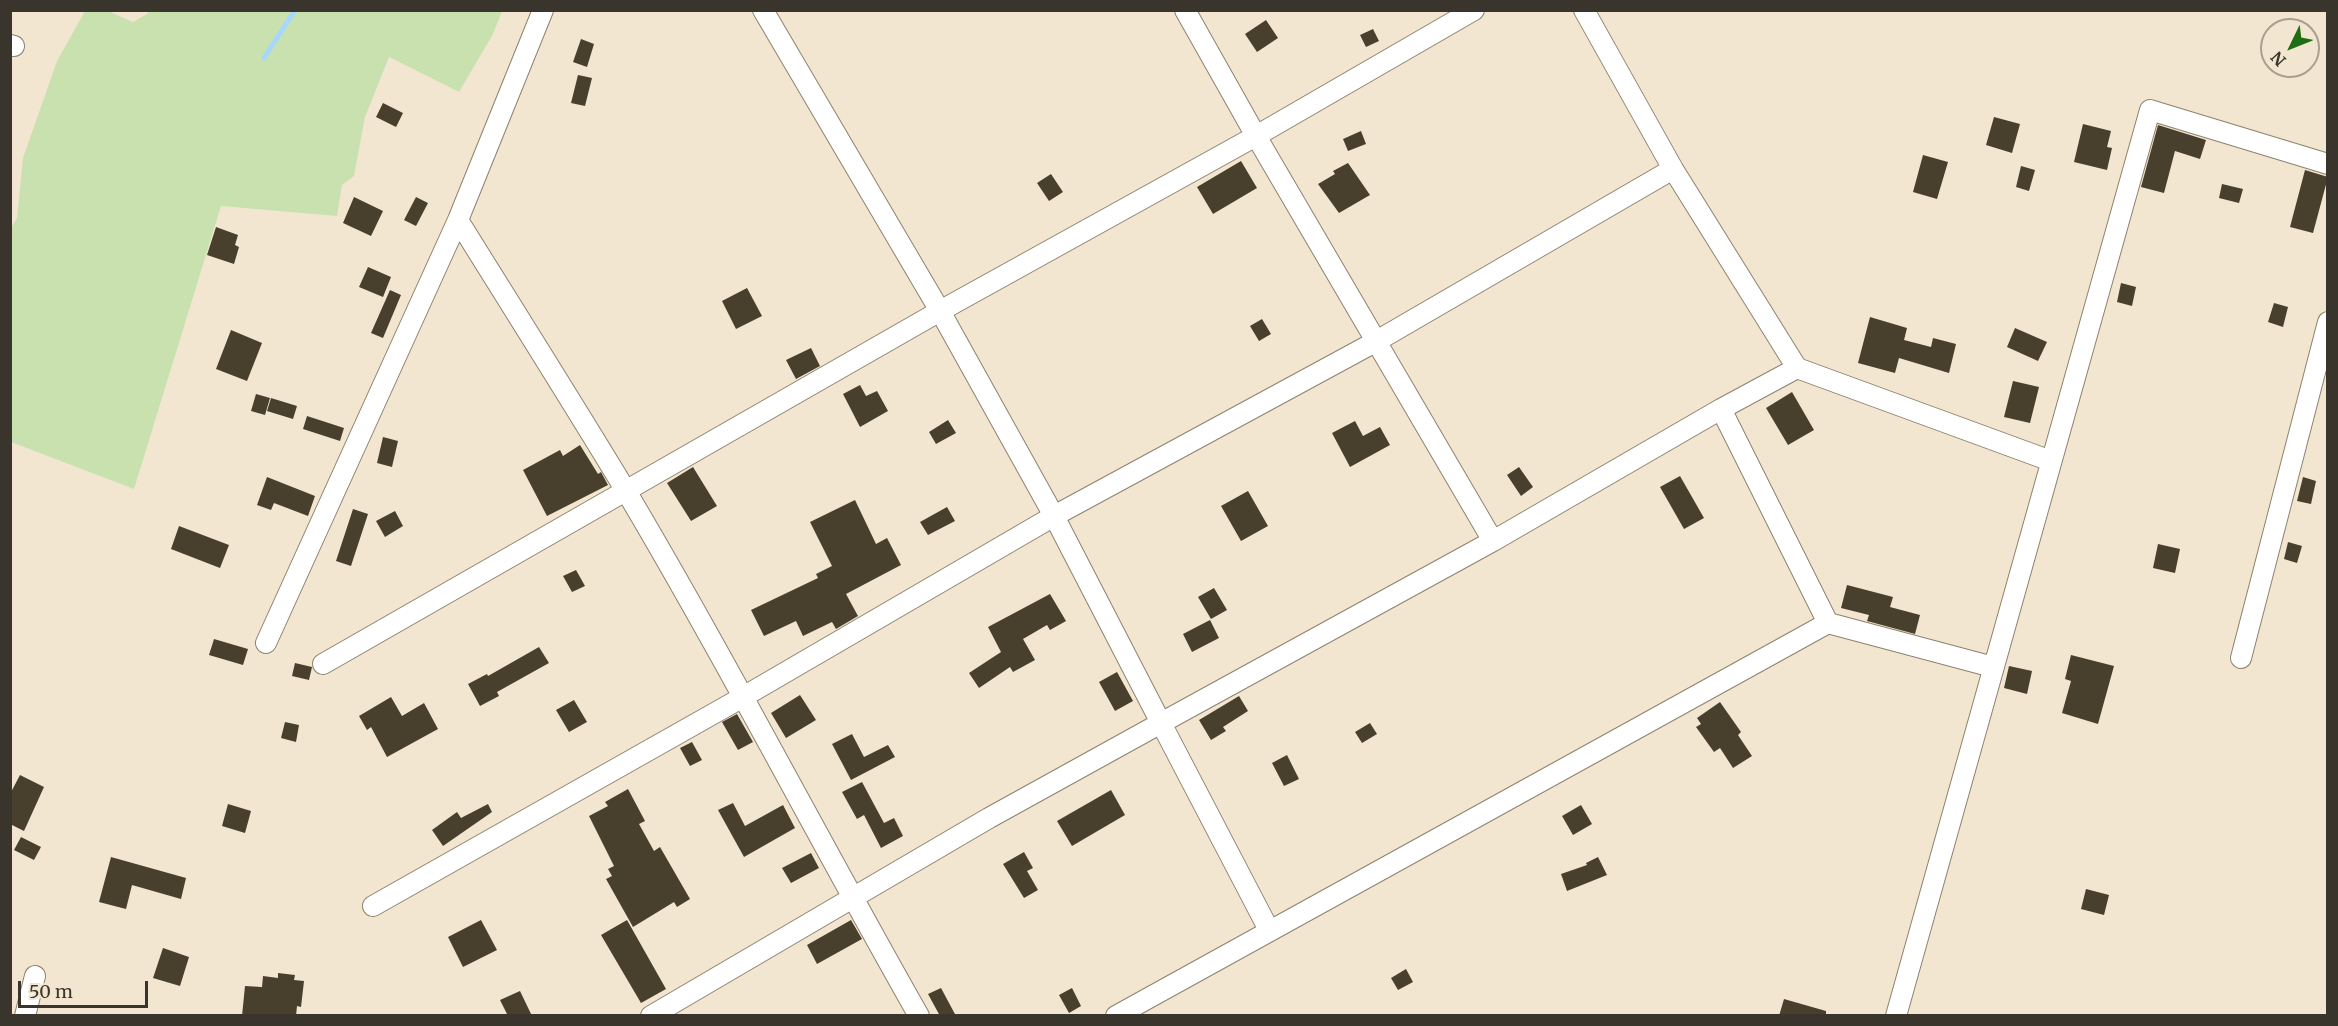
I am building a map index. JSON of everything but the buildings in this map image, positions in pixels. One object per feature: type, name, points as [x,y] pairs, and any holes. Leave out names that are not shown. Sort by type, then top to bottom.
[{"type":"street","points":[[266,643],[458,220],[543,10]]},
{"type":"street","points":[[763,10],[940,311],[1054,516],[1269,930]]},
{"type":"street","points":[[1185,10],[1375,342],[1493,541]]},
{"type":"street","points":[[323,664],[940,311],[1256,136],[1474,10]]},
{"type":"street","points":[[1584,10],[1673,169],[1797,368],[2051,461]]},
{"type":"street","points":[[1896,1016],[2150,110],[2328,164]]},
{"type":"street","points":[[374,906],[1054,516],[1375,342],[1673,169]]},
{"type":"street","points":[[458,220],[626,491],[743,696],[852,898],[920,1016]]},
{"type":"street","points":[[2241,658],[2328,322]]},
{"type":"street","points":[[651,1016],[989,818],[1493,541],[1721,409],[1797,368]]},
{"type":"street","points":[[1721,409],[1828,623]]},
{"type":"street","points":[[1116,1016],[1828,623],[1993,668]]},
{"type":"street","points":[[26,1016],[35,976]]},
{"type":"green space","points":[[85,11],[108,11],[133,22],[149,11],[502,11],[493,34],[459,92],[389,57],[365,117],[354,176],[342,185],[337,216],[221,206],[134,489],[11,442],[10,230],[17,218],[23,158],[57,61]]},
{"type":"waterway","points":[[264,58],[295,10]]}]
